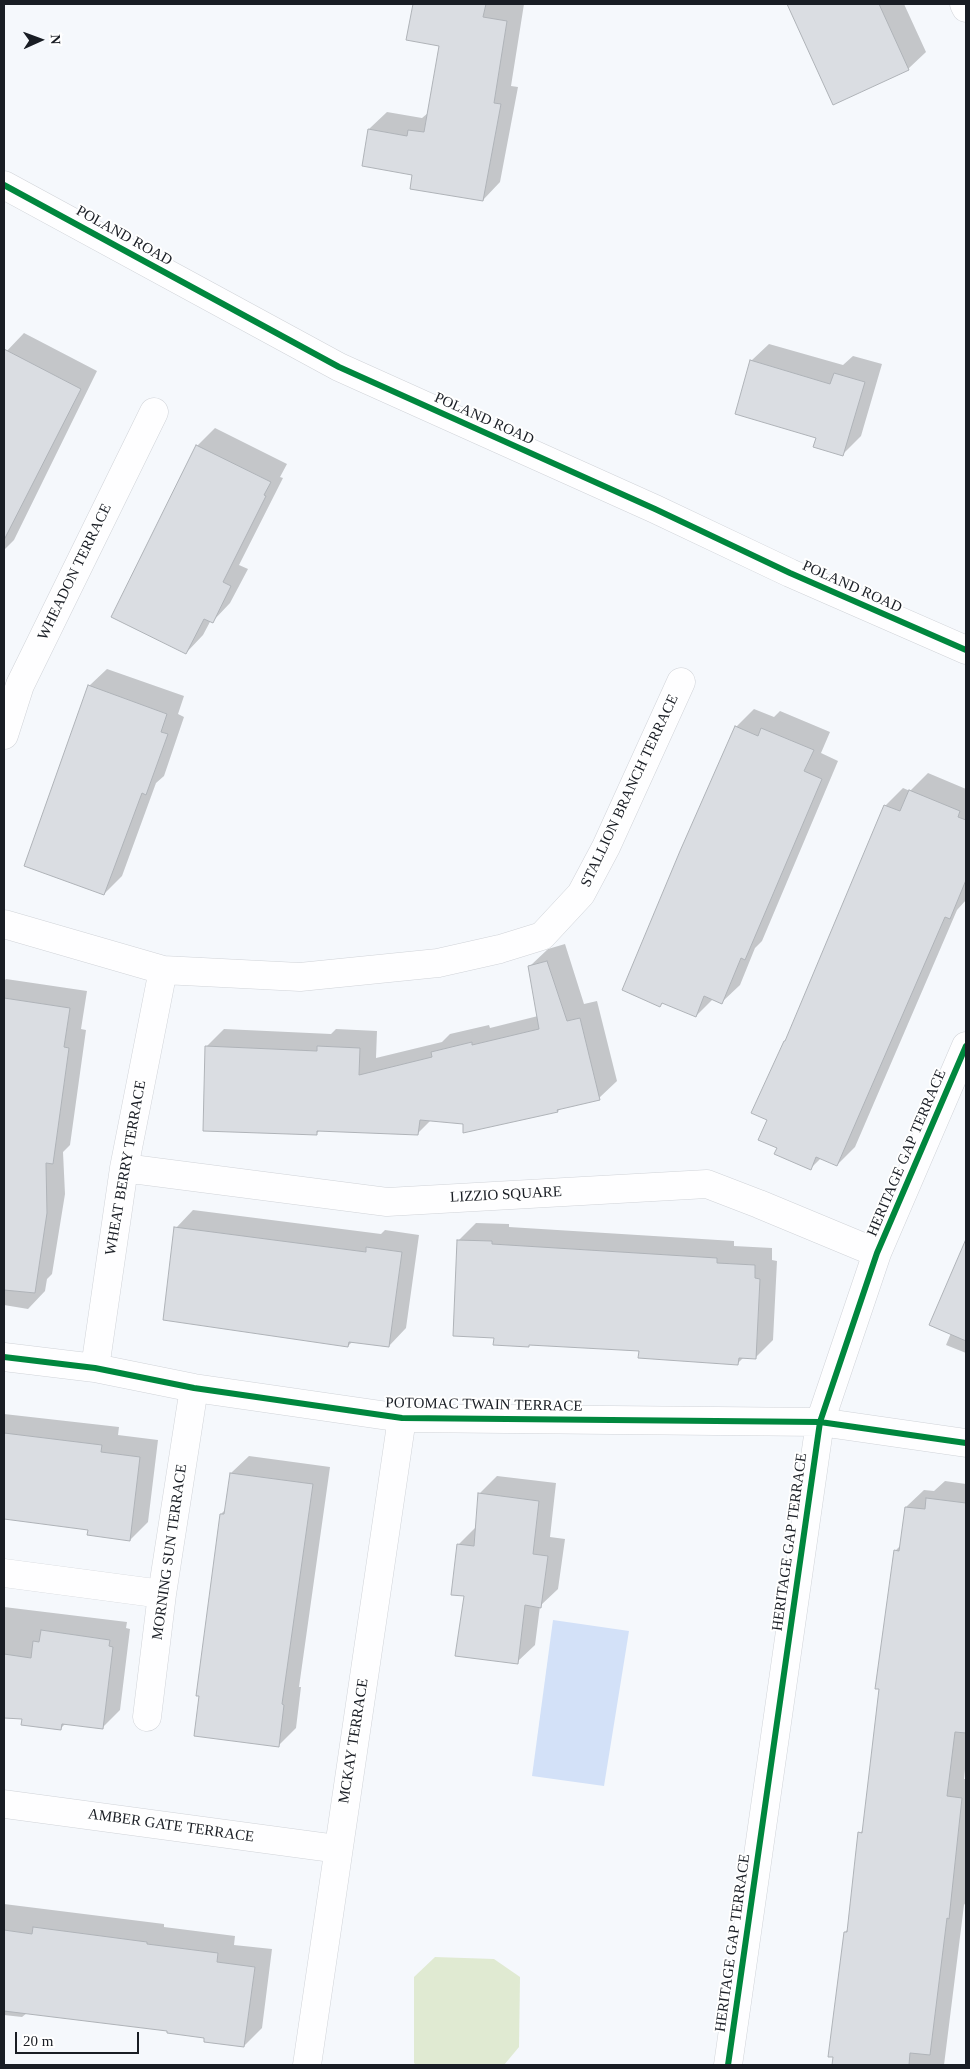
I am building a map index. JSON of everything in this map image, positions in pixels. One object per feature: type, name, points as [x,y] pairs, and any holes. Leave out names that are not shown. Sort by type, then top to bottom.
[{"type":"street","points":[[964,4],[966,8]]},
{"type":"street","name":"POLAND ROAD","points":[[4,185],[339,367],[646,505],[790,573],[966,650]]},
{"type":"street","name":"WHEADON TERRACE","points":[[4,735],[20,685],[154,412]]},
{"type":"street","name":"STALLION BRANCH TERRACE","points":[[4,924],[163,970],[300,977],[438,963],[500,949],[542,936],[581,894],[606,847],[681,682]]},
{"type":"street","name":"WHEAT BERRY TERRACE","points":[[95,1368],[124,1168],[163,970]]},
{"type":"street","name":"HERITAGE GAP TERRACE","points":[[728,2065],[820,1422],[877,1253],[966,1046]]},
{"type":"street","name":"LIZZIO SQUARE","points":[[124,1168],[387,1202],[707,1184],[877,1253]]},
{"type":"street","name":"POTOMAC TWAIN TERRACE","points":[[4,1357],[95,1368],[194,1388],[402,1418],[820,1422],[966,1442]]},
{"type":"street","name":"MORNING SUN TERRACE","points":[[147,1717],[162,1594],[194,1388]]},
{"type":"street","name":"MCKAY TERRACE","points":[[307,2065],[402,1418]]},
{"type":"street","points":[[4,1573],[162,1594]]},
{"type":"street","name":"AMBER GATE TERRACE","points":[[4,1804],[338,1849]]},
{"type":"green space","points":[[435,1957],[494,1959],[520,1977],[519,2047],[504,2065],[416,2065],[414,2063],[414,1977]]},
{"type":"water","points":[[553,1620],[629,1631],[604,1786],[532,1776]]},
{"type":"building","points":[[413,4],[486,4],[483,17],[507,21],[494,103],[501,104],[483,201],[410,189],[412,175],[362,166],[368,129],[407,136],[408,130],[424,132],[439,46],[406,40]]},
{"type":"building","points":[[787,4],[879,4],[909,70],[833,105]]},
{"type":"building","points":[[4,349],[81,389],[4,540]]},
{"type":"building","points":[[750,360],[830,384],[834,373],[865,382],[843,456],[813,447],[816,438],[735,414]]},
{"type":"building","points":[[196,445],[271,482],[264,495],[266,496],[223,582],[231,586],[213,623],[204,619],[186,654],[111,617]]},
{"type":"building","points":[[88,685],[167,714],[161,732],[168,734],[146,795],[142,793],[104,895],[24,866]]},
{"type":"building","points":[[735,726],[758,736],[761,728],[814,750],[804,771],[822,779],[745,960],[741,958],[722,1004],[704,996],[696,1017],[662,1003],[660,1007],[622,990]]},
{"type":"building","points":[[909,790],[960,811],[958,817],[966,820],[966,880],[950,919],[945,917],[837,1166],[816,1157],[811,1170],[774,1154],[777,1148],[758,1140],[767,1120],[751,1113],[785,1041],[884,805],[900,811]]},
{"type":"building","points":[[547,961],[567,1021],[580,1018],[600,1100],[557,1110],[558,1112],[463,1133],[463,1124],[420,1120],[418,1135],[317,1131],[317,1135],[203,1131],[205,1046],[317,1051],[317,1046],[360,1048],[359,1075],[432,1057],[431,1052],[472,1042],[472,1045],[539,1029],[528,966]]},
{"type":"building","points":[[4,998],[70,1008],[64,1047],[69,1048],[53,1164],[46,1163],[47,1213],[35,1293],[4,1290]]},
{"type":"building","points":[[174,1227],[366,1252],[366,1247],[402,1252],[389,1347],[349,1342],[348,1347],[163,1320]]},
{"type":"building","points":[[966,1239],[966,1341],[929,1325]]},
{"type":"building","points":[[457,1240],[492,1241],[492,1244],[717,1258],[717,1263],[755,1265],[755,1278],[760,1279],[756,1359],[739,1358],[738,1365],[638,1358],[639,1351],[493,1345],[494,1338],[453,1336]]},
{"type":"building","points":[[4,1433],[102,1445],[101,1452],[140,1457],[130,1541],[87,1535],[88,1530],[4,1519]]},
{"type":"building","points":[[230,1473],[313,1484],[282,1704],[284,1705],[279,1747],[194,1736],[199,1696],[196,1696],[220,1514],[224,1514]]},
{"type":"building","points":[[478,1493],[539,1501],[533,1554],[548,1556],[541,1608],[525,1605],[518,1664],[455,1656],[464,1596],[451,1595],[457,1544],[474,1546]]},
{"type":"building","points":[[926,1498],[966,1503],[966,1733],[955,1732],[947,1796],[962,1798],[949,1919],[947,1918],[930,2055],[910,2053],[909,2065],[832,2065],[833,2057],[828,2057],[844,1932],[847,1932],[858,1832],[862,1833],[879,1689],[875,1689],[894,1550],[899,1551],[905,1507],[925,1509]]},
{"type":"building","points":[[41,1630],[110,1640],[109,1646],[113,1647],[103,1729],[62,1724],[61,1730],[21,1725],[22,1719],[4,1718],[4,1654],[31,1658],[33,1641],[39,1642]]},
{"type":"building","points":[[33,1927],[218,1953],[217,1962],[255,1967],[244,2047],[204,2042],[204,2038],[167,2033],[167,2031],[4,2011],[4,1930],[32,1934]]},
{"type":"cycle path","points":[[4,185],[339,367],[655,509],[790,573],[966,650]]},
{"type":"cycle path","points":[[728,2065],[820,1422],[877,1253],[966,1046]]},
{"type":"cycle path","points":[[4,1357],[95,1368],[194,1388],[402,1418],[820,1422],[966,1443]]}]
